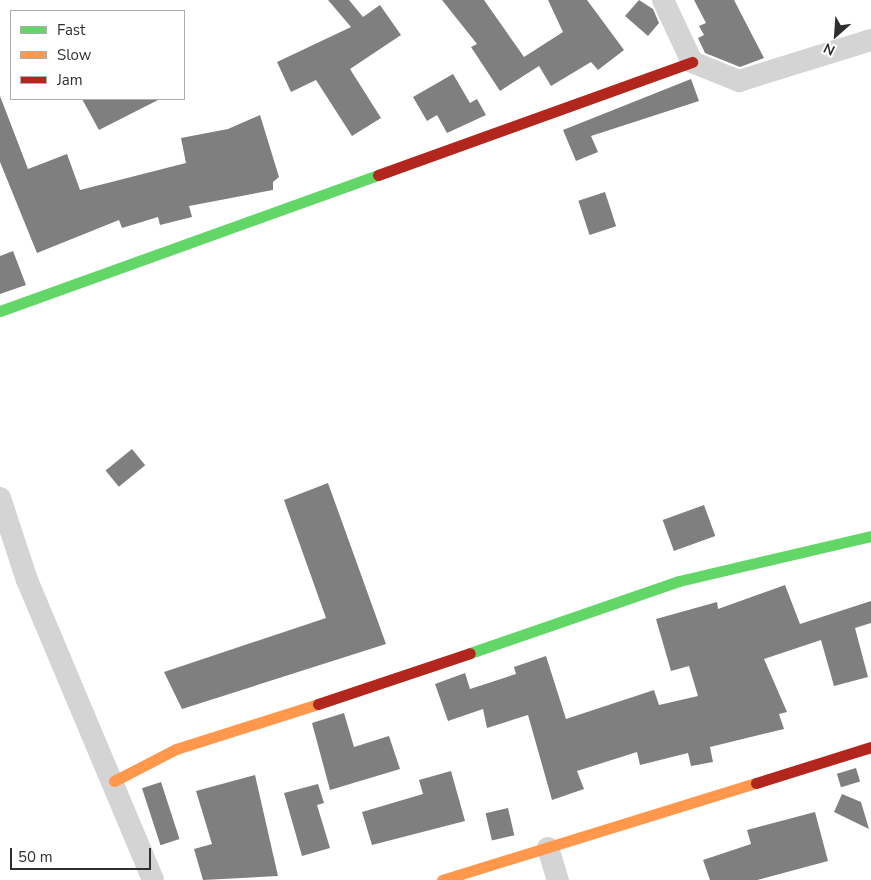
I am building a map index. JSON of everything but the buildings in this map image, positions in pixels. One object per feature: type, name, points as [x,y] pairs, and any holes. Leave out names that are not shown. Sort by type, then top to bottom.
[{"type":"street","points":[[663,0],[692,62]]},
{"type":"street","points":[[0,311],[692,62],[739,81],[871,40]]},
{"type":"street","points":[[0,498],[27,580],[114,781],[153,880]]},
{"type":"street","points":[[114,781],[176,749],[370,688],[679,581],[871,536]]},
{"type":"street","points":[[442,880],[871,747]]},
{"type":"street","points":[[548,848],[558,880]]},
{"type":"traffic: fast","points":[[0,311],[378,175]]},
{"type":"traffic: fast","points":[[470,653],[679,581],[871,536]]},
{"type":"traffic: slow","points":[[114,781],[176,749],[318,704]]},
{"type":"traffic: slow","points":[[442,880],[756,783]]},
{"type":"traffic: jam","points":[[378,175],[692,62]]},
{"type":"traffic: jam","points":[[318,704],[470,653]]},
{"type":"traffic: jam","points":[[756,783],[871,747]]}]
